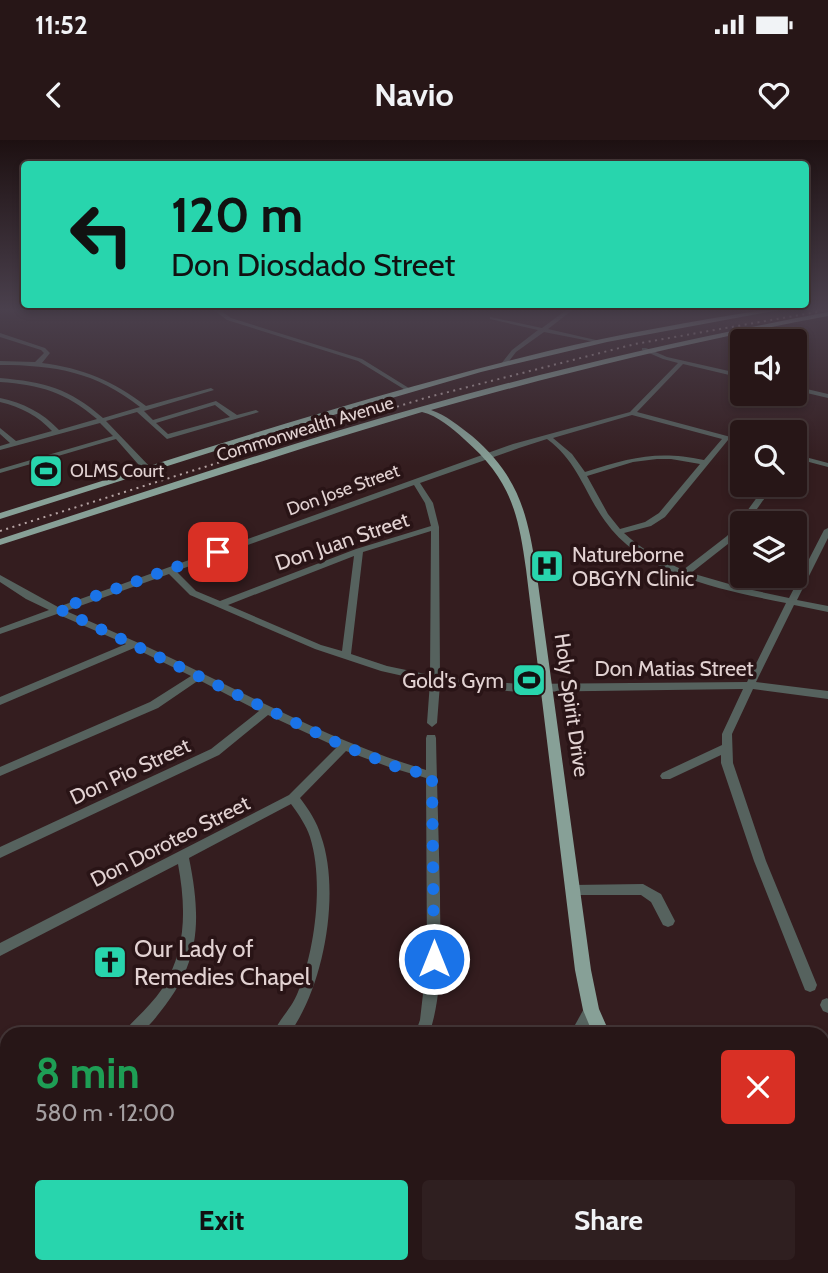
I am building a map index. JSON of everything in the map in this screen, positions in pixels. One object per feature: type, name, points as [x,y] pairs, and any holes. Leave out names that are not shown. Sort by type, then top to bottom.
[{"type":"main road","name":"Commonwealth Avenue","points":[[0,516],[409,390],[517,361]]},
{"type":"main road","points":[[420,410],[435,409],[603,361]]},
{"type":"main road","name":"Holy Spirit Drive","points":[[435,409],[488,456],[505,477],[518,508],[526,548],[572,890],[591,1010],[599,1027]]},
{"type":"main road","name":"Commonwealth Avenue","points":[[0,542],[420,410]]},
{"type":"street","points":[[359,361],[369,364],[409,390]]},
{"type":"street","points":[[679,361],[730,373]]},
{"type":"street","name":"Don Jose Street","points":[[0,631],[415,481],[548,437],[632,413],[682,362]]},
{"type":"street","points":[[0,363],[38,363],[73,369],[105,380],[127,393],[167,437],[256,411]]},
{"type":"street","points":[[0,380],[26,382],[62,390],[87,405],[148,470]]},
{"type":"street","points":[[0,448],[211,390]]},
{"type":"street","points":[[807,391],[828,396]]},
{"type":"street","points":[[0,400],[28,408],[41,416],[57,432]]},
{"type":"street","points":[[152,422],[218,404],[236,418]]},
{"type":"street","points":[[632,413],[730,439]]},
{"type":"street","points":[[0,430],[15,444]]},
{"type":"street","points":[[0,471],[117,437]]},
{"type":"street","points":[[548,437],[563,447],[584,475],[599,507],[619,533],[650,556],[723,585],[828,609]]},
{"type":"street","points":[[619,533],[648,524],[662,515],[726,438]]},
{"type":"street","points":[[584,475],[652,455],[677,456],[706,463]]},
{"type":"street","points":[[807,459],[828,464]]},
{"type":"street","points":[[415,481],[429,503],[435,527],[436,680],[432,723]]},
{"type":"street","name":"Don Juan Street","points":[[221,604],[359,551],[435,527]]},
{"type":"street","points":[[810,985],[760,861],[727,763],[726,748],[727,734],[791,601],[823,548],[828,530]]},
{"type":"street","points":[[686,572],[730,538]]},
{"type":"street","points":[[345,657],[359,551]]},
{"type":"street","name":"Don Matias Street","points":[[169,569],[186,589],[345,657],[436,680],[489,687],[545,688],[750,685],[828,695]]},
{"type":"street","points":[[0,578],[344,746],[397,767],[432,776]]},
{"type":"street","points":[[0,701],[135,644]]},
{"type":"street","points":[[0,772],[154,705],[198,676]]},
{"type":"street","name":"Don Pio Street","points":[[0,853],[215,752],[267,710]]},
{"type":"street","points":[[424,1027],[434,959],[431,738]]},
{"type":"street","name":"Don Doroteo Street","points":[[0,950],[293,798],[344,746]]},
{"type":"street","points":[[666,776],[726,748]]},
{"type":"street","points":[[285,1027],[302,1000],[309,982],[320,912],[323,871],[318,842],[306,814],[293,798]]},
{"type":"street","points":[[137,1027],[167,993],[183,964],[192,917],[192,901],[183,857]]},
{"type":"street","points":[[572,890],[643,890],[656,898],[668,921]]},
{"type":"street","points":[[580,1027],[591,1010]]},
{"type":"railway","points":[[0,531],[425,398],[569,361]]},
{"type":"place","name":"OLMS Court","points":[[46,471]]},
{"type":"place","name":"Natureborne OBGYN Clinic","points":[[547,566]]},
{"type":"place","name":"Gold's Gym","points":[[529,680]]},
{"type":"place","name":"Our Lady of Remedies Chapel","points":[[110,962]]},
{"type":"route","points":[[218,552],[59,609],[344,746],[397,767],[432,776],[434,959]]}]
